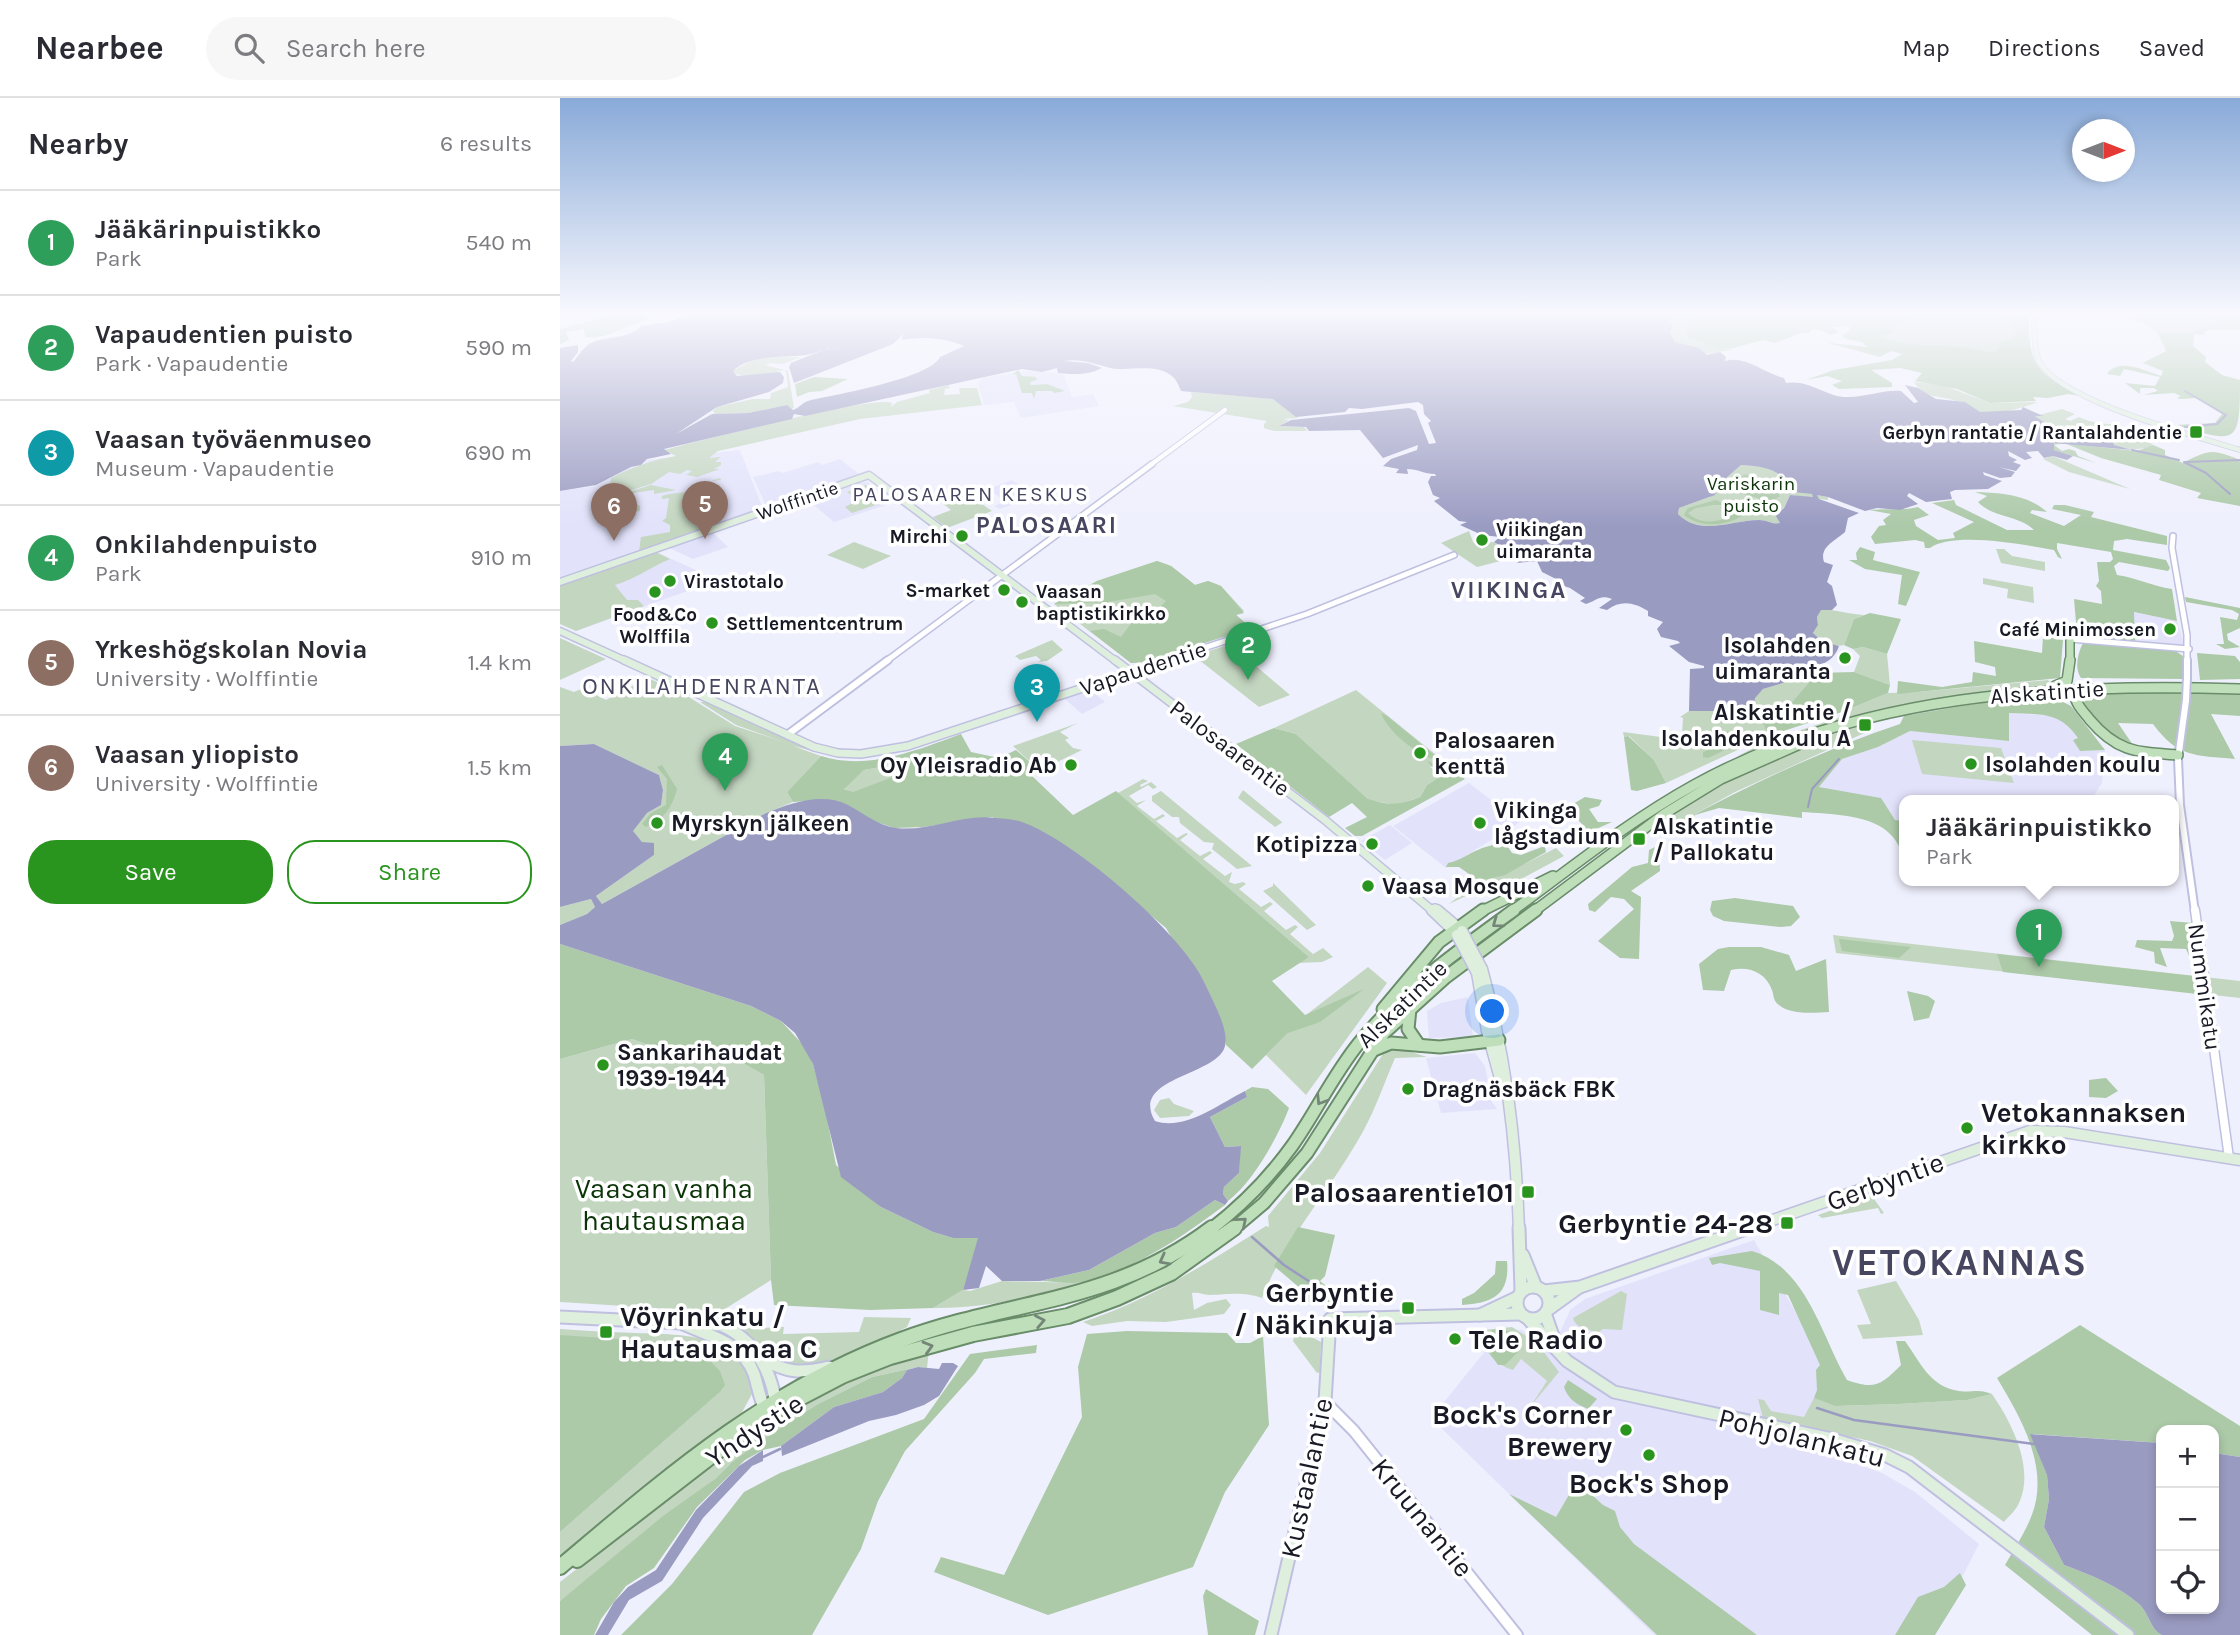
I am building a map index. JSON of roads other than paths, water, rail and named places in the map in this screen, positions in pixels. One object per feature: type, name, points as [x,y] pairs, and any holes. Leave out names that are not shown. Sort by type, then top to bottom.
[{"type":"main road","points":[[2062,384],[2102,403],[2240,450]]},
{"type":"main road","name":"Palosaarentie","points":[[869,475],[1131,672],[1421,898],[1455,929],[1479,971],[1516,1153],[1521,1249],[1518,1294]]},
{"type":"main road","name":"Wolffintie","points":[[562,581],[869,475]]},
{"type":"main road","name":"Vapaudentie","points":[[560,631],[786,735],[834,753],[860,754],[891,750],[1131,672]]},
{"type":"main road","points":[[1999,694],[2063,683],[2070,671],[2070,639]]},
{"type":"main road","points":[[2070,671],[2083,684],[2099,687]]},
{"type":"main road","name":"Alskatintie","points":[[946,1326],[1063,1301],[1112,1285],[1167,1259],[1214,1228],[1253,1193],[1291,1147],[1358,1043],[1399,1000],[1436,968],[1626,828],[1714,774],[1793,739],[1930,705],[1999,694],[2099,687],[2240,689]]},
{"type":"main road","points":[[2080,708],[2073,696],[2074,692],[2081,688]]},
{"type":"main road","points":[[1982,698],[2054,694],[2067,698],[2080,708],[2114,746],[2134,751],[2178,755]]},
{"type":"main road","name":"Alskatintie","points":[[973,1334],[1068,1316],[1117,1298],[1171,1273],[1221,1240],[1264,1203],[1298,1164],[1371,1052],[1410,1007],[1446,977],[1664,814],[1721,779],[1857,722]]},
{"type":"main road","points":[[1358,1043],[1424,958],[1455,929],[1497,903],[1571,868]]},
{"type":"main road","points":[[1410,1007],[1408,1033],[1419,1046]]},
{"type":"main road","points":[[1371,1052],[1391,1043],[1440,1047],[1494,1041]]},
{"type":"main road","name":"Gerbyntie","points":[[1540,1289],[1580,1287],[2024,1132],[2049,1130],[2234,1159]]},
{"type":"main road","name":"Palosaarentie","points":[[1521,1249],[1540,1289]]},
{"type":"main road","name":"Gerbyntie","points":[[1548,1312],[1580,1287]]},
{"type":"main road","points":[[1540,1289],[1550,1303],[1548,1312],[1535,1321],[1525,1317],[1477,1317],[1518,1294],[1540,1289]]},
{"type":"main road","points":[[1518,1294],[1525,1317]]},
{"type":"main road","name":"Pohjolankatu","points":[[1548,1312],[1559,1352]]},
{"type":"main road","points":[[560,1317],[683,1324],[707,1322],[730,1329],[780,1371],[789,1374],[845,1363]]},
{"type":"main road","name":"Kustaalantie","points":[[1270,1635],[1325,1402],[1330,1319],[1477,1317]]},
{"type":"main road","name":"Pohjolankatu","points":[[1525,1317],[1540,1335],[1591,1381],[1614,1392],[1832,1439],[1885,1455],[1909,1467],[2128,1635]]},
{"type":"main road","points":[[683,1324],[719,1337],[741,1353],[772,1406]]},
{"type":"main road","name":"Yhdystie","points":[[560,1567],[713,1441],[845,1363],[907,1338],[946,1326]]},
{"type":"main road","name":"Yhdystie","points":[[560,1573],[731,1441],[772,1406],[878,1362],[973,1334]]},
{"type":"main road","points":[[763,1357],[772,1406]]},
{"type":"street","points":[[786,735],[1226,410]]},
{"type":"street","name":"Nummikatu","points":[[2173,536],[2172,548],[2189,649],[2186,700],[2178,755],[2180,804],[2234,1159]]},
{"type":"street","name":"Vapaudentie","points":[[1131,672],[1307,614],[1454,555]]},
{"type":"street","points":[[2070,639],[2189,649]]},
{"type":"street","name":"Kruunantie","points":[[1325,1402],[1354,1431],[1517,1635]]},
{"type":"water","points":[[560,384],[782,384],[769,392],[717,407],[676,434],[712,414],[748,413],[787,405],[793,410],[811,400],[884,384],[954,384],[805,416],[794,414],[792,419],[664,449],[671,454],[647,459],[641,465],[631,467],[596,485],[560,491]]},
{"type":"water","points":[[1177,384],[1805,384],[1845,397],[1901,391],[1914,403],[1918,402],[1905,385],[1918,388],[1936,399],[1965,402],[1980,412],[2021,410],[2023,407],[2043,416],[2035,416],[2051,427],[2070,426],[2054,429],[2068,434],[2080,428],[2089,433],[2080,436],[2066,435],[2062,439],[2101,443],[2103,435],[2118,438],[2112,441],[2114,445],[2132,450],[2054,443],[2054,450],[2073,456],[2067,460],[2053,456],[2044,458],[2038,451],[2026,452],[2032,458],[2025,460],[2008,451],[2009,456],[2017,460],[2013,462],[2021,465],[2016,471],[1999,467],[2015,472],[2011,477],[2000,478],[1983,472],[1984,475],[2002,481],[1988,489],[1955,490],[1950,492],[1952,499],[1926,502],[1909,493],[1907,496],[1918,504],[1900,510],[1877,508],[1865,511],[1817,495],[1819,499],[1859,513],[1848,518],[1845,532],[1826,548],[1823,557],[1824,562],[1833,565],[1827,582],[1832,586],[1837,605],[1832,610],[1821,610],[1813,633],[1823,642],[1839,646],[1837,652],[1825,663],[1814,666],[1802,664],[1783,683],[1763,689],[1755,698],[1753,711],[1689,711],[1690,669],[1704,666],[1689,662],[1669,646],[1680,643],[1661,637],[1657,629],[1663,622],[1648,616],[1648,611],[1632,604],[1617,605],[1607,610],[1599,608],[1612,599],[1601,598],[1586,604],[1580,601],[1585,598],[1570,588],[1555,583],[1558,580],[1542,572],[1537,561],[1517,563],[1522,559],[1494,542],[1500,537],[1482,535],[1460,525],[1467,522],[1459,521],[1434,501],[1440,498],[1433,495],[1428,482],[1435,474],[1407,469],[1408,474],[1396,473],[1399,469],[1383,466],[1391,459],[1417,450],[1418,445],[1383,458],[1360,430],[1309,431],[1306,427],[1279,426],[1291,420],[1409,408],[1416,411],[1429,444],[1436,443],[1428,423],[1431,421],[1424,414],[1423,405],[1418,402],[1362,409],[1349,408],[1345,412],[1296,417],[1273,399],[1181,391]],"holes":[[[1741,465],[1773,471],[1784,478],[1794,492],[1812,494],[1813,497],[1790,495],[1784,508],[1776,516],[1780,523],[1759,520],[1706,526],[1696,525],[1678,514],[1679,508],[1715,495],[1718,481],[1725,479]]]},
{"type":"water","points":[[594,744],[659,775],[663,790],[661,805],[647,813],[633,831],[642,842],[654,843],[654,855],[596,896],[602,904],[766,813],[807,800],[838,801],[877,822],[896,828],[909,829],[984,817],[1016,820],[1044,832],[1070,848],[1126,892],[1176,942],[1194,965],[1216,1008],[1226,1039],[1219,1056],[1164,1086],[1154,1095],[1150,1106],[1155,1121],[1178,1122],[1202,1115],[1245,1091],[1247,1097],[1210,1117],[1225,1147],[1241,1146],[1239,1173],[1224,1187],[1223,1194],[1228,1201],[1225,1205],[1215,1200],[1176,1227],[1155,1233],[1089,1270],[1040,1281],[1002,1281],[986,1266],[979,1288],[963,1290],[978,1238],[953,1238],[933,1232],[881,1207],[841,1177],[813,1064],[795,1033],[781,1021],[751,1006],[560,944],[560,925],[587,914],[595,907],[591,899],[560,907],[560,746]]},
{"type":"water","points":[[942,1363],[958,1366],[939,1396],[924,1405],[869,1421],[782,1456],[781,1446],[834,1407],[883,1392],[902,1378],[907,1370],[918,1367],[939,1369]]},
{"type":"water","points":[[2030,1434],[2156,1443],[2156,1614],[2219,1614],[2219,1454],[2240,1457],[2240,1635],[2162,1635],[2131,1597],[2103,1581],[2064,1565],[2044,1527],[2049,1499],[2047,1475]]},
{"type":"water","points":[[763,1450],[763,1461],[752,1466],[703,1518],[662,1581],[629,1600],[608,1635],[595,1635],[614,1602],[628,1587],[656,1570],[696,1510],[739,1466]]},
{"type":"waterway","points":[[2185,391],[2226,415],[2217,424],[2185,427]]},
{"type":"waterway","points":[[2132,450],[2179,460]]},
{"type":"waterway","points":[[2185,462],[2240,460]]},
{"type":"waterway","points":[[2184,462],[2206,473],[2230,494]]},
{"type":"waterway","points":[[1808,807],[1812,789],[1839,759]]},
{"type":"waterway","points":[[1252,1237],[1284,1265],[1333,1297]]},
{"type":"waterway","points":[[1817,1408],[1854,1420],[2034,1444]]},
{"type":"waterway","points":[[763,1457],[780,1449]]},
{"type":"place","name":"Gerbyn rantatie / Rantalahdentie","points":[[2196,432]]},
{"type":"place","name":"Mirchi","points":[[962,536]]},
{"type":"place","name":"Yrkeshögskolan Novia","points":[[705,539]]},
{"type":"place","name":"Viikingan uimaranta","points":[[1482,540]]},
{"type":"place","name":"Vaasan yliopisto","points":[[614,541]]},
{"type":"place","name":"Virastotalo","points":[[670,581]]},
{"type":"place","name":"S-market","points":[[1004,590]]},
{"type":"place","name":"Food&Co Wolffila","points":[[655,592]]},
{"type":"place","name":"Vaasan baptistikirkko","points":[[1022,602]]},
{"type":"place","name":"Settlementcentrum","points":[[712,623]]},
{"type":"place","name":"Café Minimossen","points":[[2170,629]]},
{"type":"place","name":"Isolahden uimaranta","points":[[1845,658]]},
{"type":"place","name":"Vapaudentien puisto","points":[[1248,680]]},
{"type":"place","name":"Vaasan työväenmuseo","points":[[1037,722]]},
{"type":"place","name":"Alskatintie / Isolahdenkoulu A","points":[[1865,725]]},
{"type":"place","name":"Palosaaren kenttä","points":[[1420,753]]},
{"type":"place","name":"Isolahden koulu","points":[[1971,764]]},
{"type":"place","name":"Oy Yleisradio Ab","points":[[1071,765]]},
{"type":"place","name":"Onkilahdenpuisto","points":[[725,791]]},
{"type":"place","name":"Myrskyn jälkeen","points":[[657,823]]},
{"type":"place","name":"Vikinga lågstadium","points":[[1480,823]]},
{"type":"place","name":"Alskatintie / Pallokatu","points":[[1639,839]]},
{"type":"place","name":"Kotipizza","points":[[1372,844]]},
{"type":"place","name":"Vaasa Mosque","points":[[1368,886]]},
{"type":"place","name":"Jääkärinpuistikko","points":[[2039,967]]},
{"type":"place","name":"Sankarihaudat 1939-1944","points":[[603,1065]]},
{"type":"place","name":"Dragnäsbäck FBK","points":[[1408,1089]]},
{"type":"place","name":"Vetokannaksen kirkko","points":[[1967,1128]]},
{"type":"place","name":"Palosaarentie101","points":[[1528,1192]]},
{"type":"place","name":"Gerbyntie 24-28","points":[[1787,1223]]},
{"type":"place","name":"Gerbyntie / Näkinkuja","points":[[1408,1308]]},
{"type":"place","name":"Vöyrinkatu / Hautausmaa C","points":[[606,1332]]},
{"type":"place","name":"Tele Radio","points":[[1455,1339]]},
{"type":"place","name":"Bock's Corner Brewery","points":[[1626,1430]]},
{"type":"place","name":"Bock's Shop","points":[[1649,1455]]},
{"type":"district","name":"PALOSAAREN KESKUS","points":[[971,494]]},
{"type":"district","name":"PALOSAARI","points":[[1047,525]]},
{"type":"district","name":"VIIKINGA","points":[[1509,590]]},
{"type":"district","name":"ONKILAHDENRANTA","points":[[702,686]]},
{"type":"district","name":"VETOKANNAS","points":[[1960,1262]]},
{"type":"park label","name":"Variskarin puisto","points":[[1751,494]]},
{"type":"park label","name":"Vaasan vanha hautausmaa","points":[[664,1204]]}]
